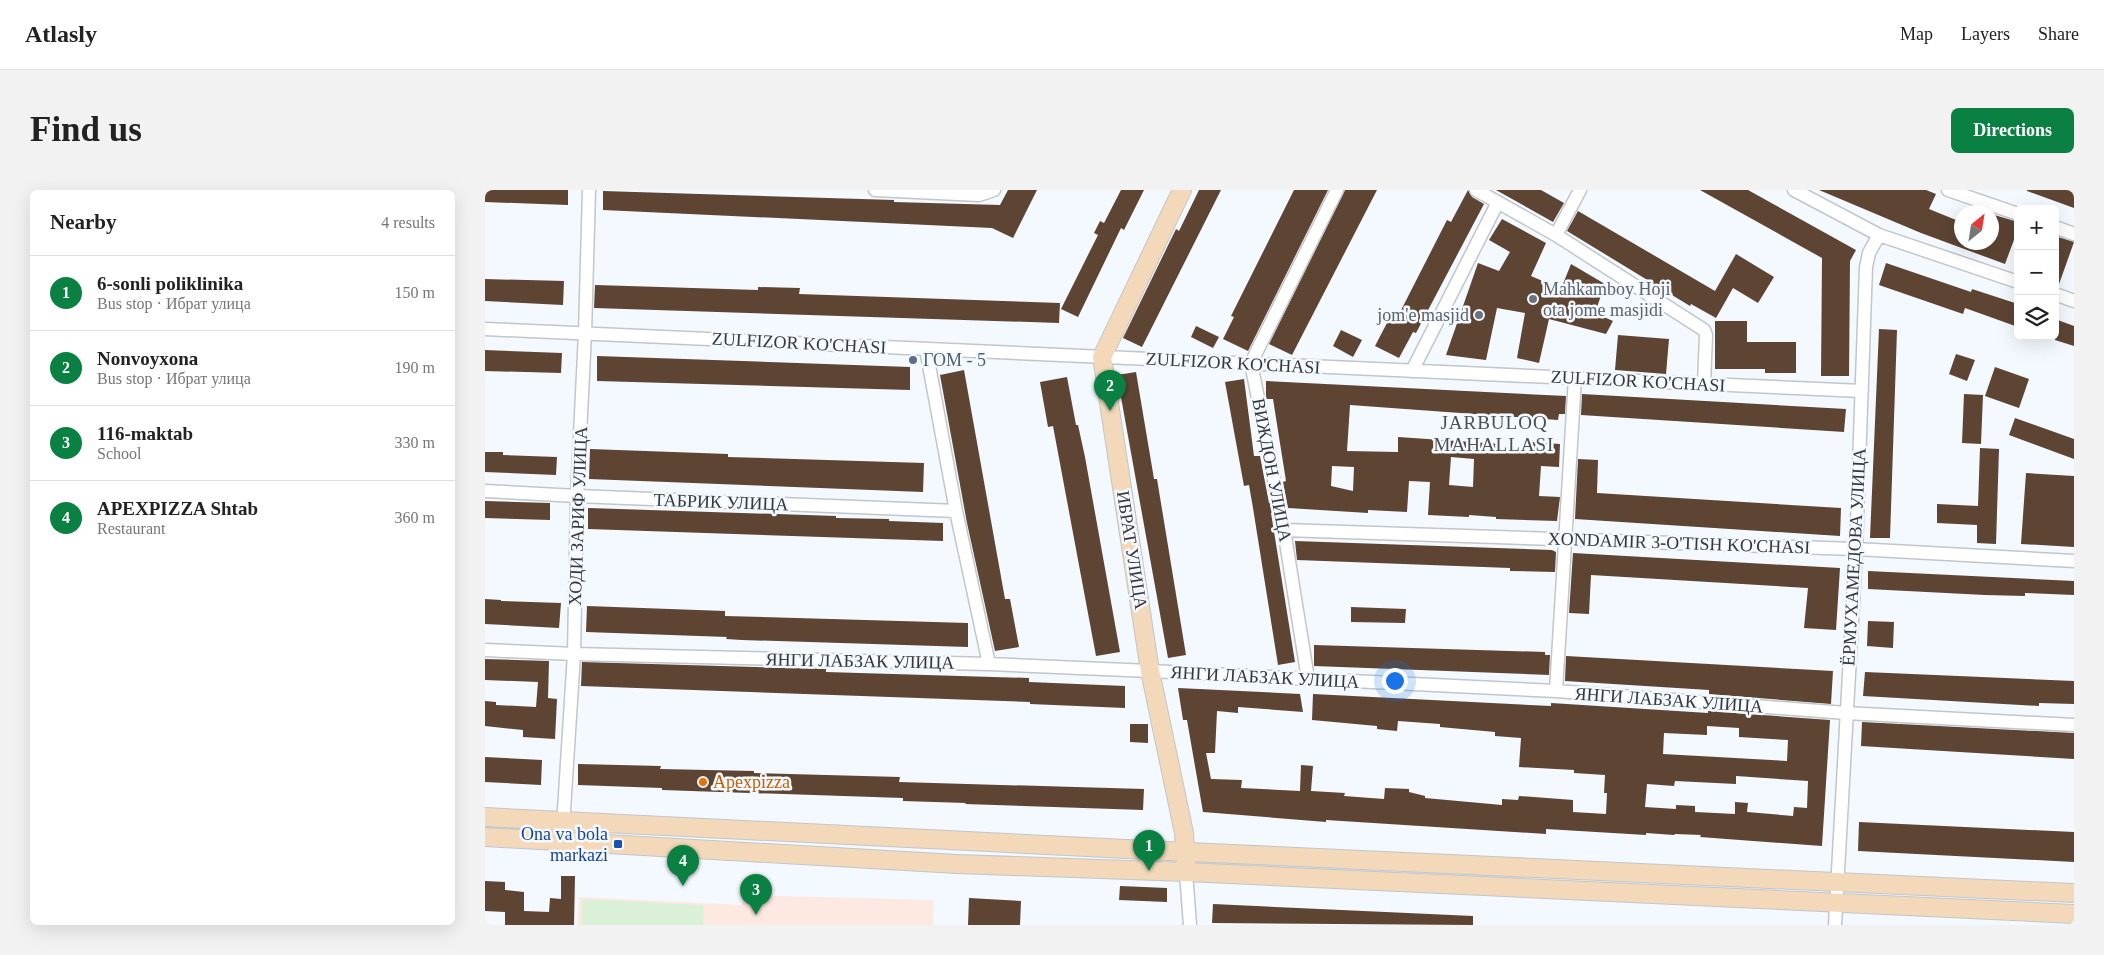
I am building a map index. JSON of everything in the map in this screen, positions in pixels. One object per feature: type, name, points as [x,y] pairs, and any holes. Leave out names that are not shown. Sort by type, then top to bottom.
[{"type":"main road","points":[[1102,357],[1183,190]]},
{"type":"main road","name":"ИБРАТ УЛИЦА","points":[[1102,357],[1150,671],[1184,833],[1186,872]]},
{"type":"main road","points":[[485,817],[1185,852],[2074,892]]},
{"type":"main road","points":[[485,837],[957,864],[1186,872],[2074,914]]},
{"type":"street","name":"ХОДИ ЗАРИФ УЛИЦА","points":[[562,841],[574,654],[577,496],[585,333],[589,190]]},
{"type":"street","points":[[875,190],[979,194],[994,190]]},
{"type":"street","points":[[1251,364],[1337,190]]},
{"type":"street","points":[[1476,190],[1556,235],[1704,330],[1706,335],[1704,384]]},
{"type":"street","points":[[1556,235],[1581,190]]},
{"type":"street","points":[[1794,190],[1879,235],[2014,281]]},
{"type":"street","points":[[1948,190],[2014,213]]},
{"type":"street","points":[[1412,371],[1498,202]]},
{"type":"street","points":[[2059,228],[2074,234]]},
{"type":"street","name":"ЁРМУХАМЕДОВА УЛИЦА","points":[[1835,925],[1845,713],[1856,549],[1866,267],[1869,253],[1879,235]]},
{"type":"street","points":[[2058,295],[2074,301]]},
{"type":"street","name":"ZULFIZOR KO'CHASI","points":[[485,328],[1862,391]]},
{"type":"street","points":[[926,348],[956,511],[989,664]]},
{"type":"street","name":"ВИЖДОН УЛИЦА","points":[[1251,364],[1284,530],[1308,679]]},
{"type":"street","points":[[1556,691],[1575,378]]},
{"type":"street","name":"ТАБРИК УЛИЦА","points":[[485,491],[956,511]]},
{"type":"street","name":"XONDAMIR 3-O'TISH KO'CHASI","points":[[1284,530],[1856,549],[2074,560]]},
{"type":"street","name":"ЯНГИ ЛАБЗАК УЛИЦА","points":[[485,650],[574,654],[989,664],[1150,671],[1556,691],[1845,713],[2074,725]]},
{"type":"street","name":"ИБРАТ УЛИЦА","points":[[1186,872],[1190,925]]},
{"type":"shaded area","points":[[743,895],[934,900],[933,925],[577,925],[579,897],[742,905]]},
{"type":"green space","points":[[582,899],[704,905],[703,925],[581,925]]},
{"type":"building","points":[[485,190],[568,190],[568,205],[485,202]]},
{"type":"building","points":[[1008,190],[1037,190],[1013,238],[992,228],[603,210],[603,191],[1000,205]]},
{"type":"building","points":[[1121,190],[1144,190],[1124,230],[1121,228],[1078,317],[1061,309],[1098,235],[1094,233],[1100,221],[1104,223]]},
{"type":"building","points":[[1199,190],[1221,190],[1142,347],[1123,338],[1176,229],[1179,231]]},
{"type":"building","points":[[1294,190],[1328,190],[1248,351],[1223,339],[1234,317],[1231,316]]},
{"type":"building","points":[[1345,190],[1377,190],[1292,355],[1269,344]]},
{"type":"building","points":[[1468,190],[1472,197],[1484,204],[1416,333],[1413,332],[1399,358],[1375,346],[1388,321],[1394,324],[1447,220],[1451,222]]},
{"type":"building","points":[[1496,190],[1541,190],[1564,203],[1553,222]]},
{"type":"building","points":[[1700,190],[1748,190],[1856,250],[1850,261],[1849,376],[1821,376],[1822,258]]},
{"type":"building","points":[[1819,190],[1926,190],[1936,194],[1929,209],[1954,219],[1954,245]]},
{"type":"building","points":[[2074,190],[2074,208],[2027,191]]},
{"type":"building","points":[[1578,211],[1715,291],[1736,254],[1774,277],[1758,303],[1733,288],[1716,318],[1691,304],[1690,306],[1567,231]]},
{"type":"building","points":[[1999,216],[2014,221],[2014,240],[2005,264],[1967,250],[1999,250]]},
{"type":"building","name":"Mahkamboy Hoji ota jome masjidi","points":[[1502,219],[1546,243],[1531,276],[1561,289],[1571,264],[1605,284],[1595,313],[1613,321],[1606,334],[1549,319],[1539,363],[1517,358],[1525,313],[1497,308],[1486,360],[1446,355],[1478,263],[1499,271],[1510,252],[1489,240]]},
{"type":"building","points":[[2059,237],[2074,242],[2059,284]]},
{"type":"building","points":[[1886,263],[1971,292],[1972,289],[2014,303],[2014,326],[1965,308],[1963,314],[1879,285]]},
{"type":"building","points":[[485,279],[564,281],[563,305],[485,301]]},
{"type":"building","points":[[595,285],[758,290],[758,287],[800,288],[799,294],[1060,303],[1059,323],[594,308]]},
{"type":"building","points":[[2059,320],[2074,326],[2074,346],[2055,340],[2059,340]]},
{"type":"building","points":[[1715,321],[1747,321],[1747,342],[1796,342],[1796,373],[1765,373],[1765,369],[1715,369]]},
{"type":"building","points":[[1196,326],[1219,337],[1213,348],[1191,337]]},
{"type":"building","points":[[1879,329],[1897,330],[1890,538],[1870,538]]},
{"type":"building","points":[[1341,330],[1362,340],[1353,357],[1333,346]]},
{"type":"building","points":[[1618,335],[1669,339],[1666,374],[1615,370]]},
{"type":"building","points":[[485,350],[562,353],[561,373],[485,371]]},
{"type":"building","points":[[1956,354],[1975,360],[1967,381],[1949,374]]},
{"type":"building","points":[[597,356],[910,367],[910,390],[597,381]]},
{"type":"building","points":[[1995,367],[2029,379],[2019,408],[1985,396]]},
{"type":"building","points":[[964,370],[1005,599],[1010,599],[1019,647],[995,651],[967,523],[940,375]]},
{"type":"building","points":[[1136,372],[1154,479],[1157,479],[1186,655],[1168,658],[1117,375]]},
{"type":"building","points":[[1067,377],[1076,425],[1078,425],[1085,457],[1120,652],[1096,656],[1053,426],[1048,427],[1040,382]]},
{"type":"building","points":[[1244,379],[1254,456],[1260,456],[1272,513],[1295,662],[1278,665],[1249,485],[1244,486],[1225,382]]},
{"type":"building","points":[[1266,381],[1566,396],[1565,414],[1559,414],[1558,420],[1350,405],[1347,451],[1398,452],[1398,437],[1501,444],[1501,450],[1529,452],[1530,442],[1560,444],[1559,467],[1541,466],[1539,496],[1560,497],[1557,521],[1496,519],[1496,517],[1469,515],[1469,517],[1428,515],[1430,482],[1409,481],[1407,512],[1368,510],[1368,513],[1288,508],[1283,482],[1286,481],[1273,399],[1266,399]],"holes":[[[1451,457],[1474,459],[1473,487],[1449,485]],[[1332,466],[1354,467],[1353,491],[1331,486]]]},
{"type":"building","points":[[1582,394],[1846,409],[1844,432],[1581,415]]},
{"type":"building","points":[[1964,394],[1983,395],[1981,444],[1962,443]]},
{"type":"building","points":[[2015,418],[2074,439],[2074,459],[2009,435]]},
{"type":"building","points":[[1980,448],[1999,449],[1996,544],[1977,543],[1977,525],[1937,523],[1937,504],[1978,506]]},
{"type":"building","points":[[590,449],[728,454],[728,457],[924,463],[923,492],[589,479]]},
{"type":"building","points":[[485,452],[503,452],[503,455],[557,457],[556,475],[485,472]]},
{"type":"building","points":[[1578,459],[1598,460],[1597,493],[1841,508],[1840,536],[1575,519]]},
{"type":"building","points":[[2026,473],[2074,476],[2074,547],[2021,544]]},
{"type":"building","points":[[485,501],[550,503],[550,520],[485,518]]},
{"type":"building","points":[[588,508],[836,516],[836,518],[943,523],[943,541],[588,529]]},
{"type":"building","points":[[1295,541],[1552,550],[1556,552],[1555,572],[1510,571],[1510,568],[1297,560]]},
{"type":"building","points":[[1573,553],[1840,568],[1836,630],[1804,628],[1808,588],[1591,575],[1589,614],[1569,613]]},
{"type":"building","points":[[1868,571],[2074,581],[2074,595],[2025,593],[2025,596],[1985,595],[1868,589]]},
{"type":"building","points":[[485,599],[561,603],[559,628],[485,624]]},
{"type":"building","points":[[587,606],[725,611],[725,616],[968,623],[968,647],[742,640],[726,639],[727,637],[586,632]]},
{"type":"building","points":[[1351,607],[1406,609],[1405,623],[1351,622]]},
{"type":"building","points":[[1868,621],[1894,622],[1893,648],[1867,646]]},
{"type":"building","points":[[1314,645],[1545,652],[1545,655],[1550,655],[1549,675],[1314,666]]},
{"type":"building","points":[[1566,656],[1833,671],[1831,704],[1709,694],[1709,690],[1565,681]]},
{"type":"building","points":[[485,659],[549,661],[548,698],[557,699],[555,739],[523,737],[523,730],[485,726],[485,701],[496,702],[496,705],[536,707],[538,682],[485,680]]},
{"type":"building","points":[[582,662],[826,669],[826,672],[1029,678],[1029,682],[1125,686],[1125,708],[1030,704],[1030,702],[581,686]]},
{"type":"building","points":[[1865,672],[2074,681],[2074,704],[2039,703],[2039,706],[1863,696]]},
{"type":"building","points":[[1178,688],[1300,694],[1303,712],[1238,707],[1238,713],[1217,711],[1215,753],[1206,753],[1211,779],[1242,780],[1241,788],[1300,791],[1301,765],[1313,766],[1311,791],[1345,793],[1344,796],[1384,799],[1385,788],[1409,789],[1409,792],[1425,796],[1425,798],[1502,805],[1502,799],[1518,800],[1519,796],[1573,800],[1573,812],[1606,814],[1607,793],[1604,793],[1605,775],[1574,773],[1574,770],[1519,767],[1521,738],[1495,736],[1495,732],[1440,727],[1440,724],[1398,721],[1397,731],[1377,729],[1377,726],[1312,720],[1313,694],[1551,706],[1551,703],[1708,713],[1708,711],[1830,720],[1822,846],[1700,837],[1701,835],[1646,833],[1646,835],[1546,829],[1546,834],[1326,820],[1326,822],[1203,812],[1187,720],[1183,720]],"holes":[[[1707,726],[1739,728],[1739,737],[1788,740],[1787,761],[1663,754],[1664,733],[1707,735]],[[1736,776],[1808,781],[1807,808],[1794,807],[1793,816],[1747,812],[1748,803],[1735,802],[1735,814],[1695,812],[1695,806],[1676,805],[1676,809],[1645,807],[1647,784],[1674,786],[1675,781],[1736,784]]]},
{"type":"building","points":[[1862,722],[2074,733],[2074,759],[1861,746]]},
{"type":"building","points":[[1130,724],[1148,724],[1148,743],[1130,742]]},
{"type":"building","points":[[485,757],[542,760],[541,785],[485,782]]},
{"type":"building","points":[[578,764],[661,766],[660,769],[754,771],[754,773],[900,777],[899,782],[1144,789],[1143,810],[965,804],[903,801],[903,798],[662,790],[662,788],[578,785]]},
{"type":"building","points":[[1859,822],[2074,832],[2074,862],[1858,851]]},
{"type":"building","points":[[561,876],[575,876],[574,925],[505,925],[505,912],[485,911],[485,881],[505,882],[505,890],[524,892],[524,911],[549,912],[550,898],[561,899]]},
{"type":"building","points":[[1120,886],[1167,888],[1167,902],[1119,900]]},
{"type":"building","points":[[969,898],[1021,901],[1020,925],[968,925]]},
{"type":"building","points":[[1213,904],[1473,916],[1473,925],[1212,923]]},
{"type":"place","name":"Mahkamboy Hoji ota jome masjidi","points":[[1533,299]]},
{"type":"place","name":"jom'e masjid","points":[[1479,315]]},
{"type":"place","name":"ГОМ - 5","points":[[913,360]]},
{"type":"place","name":"Nonvoyxona","points":[[1110,411]]},
{"type":"place","name":"Apexpizza","points":[[703,782]]},
{"type":"place","name":"Ona va bola markazi","points":[[618,844]]},
{"type":"place","name":"6-sonli poliklinika","points":[[1149,871]]},
{"type":"place","name":"APEXPIZZA Shtab","points":[[683,886]]},
{"type":"place","name":"116-maktab","points":[[756,915]]},
{"type":"district","name":"JARBULOQ MAHALLASI","points":[[1494,433]]}]
